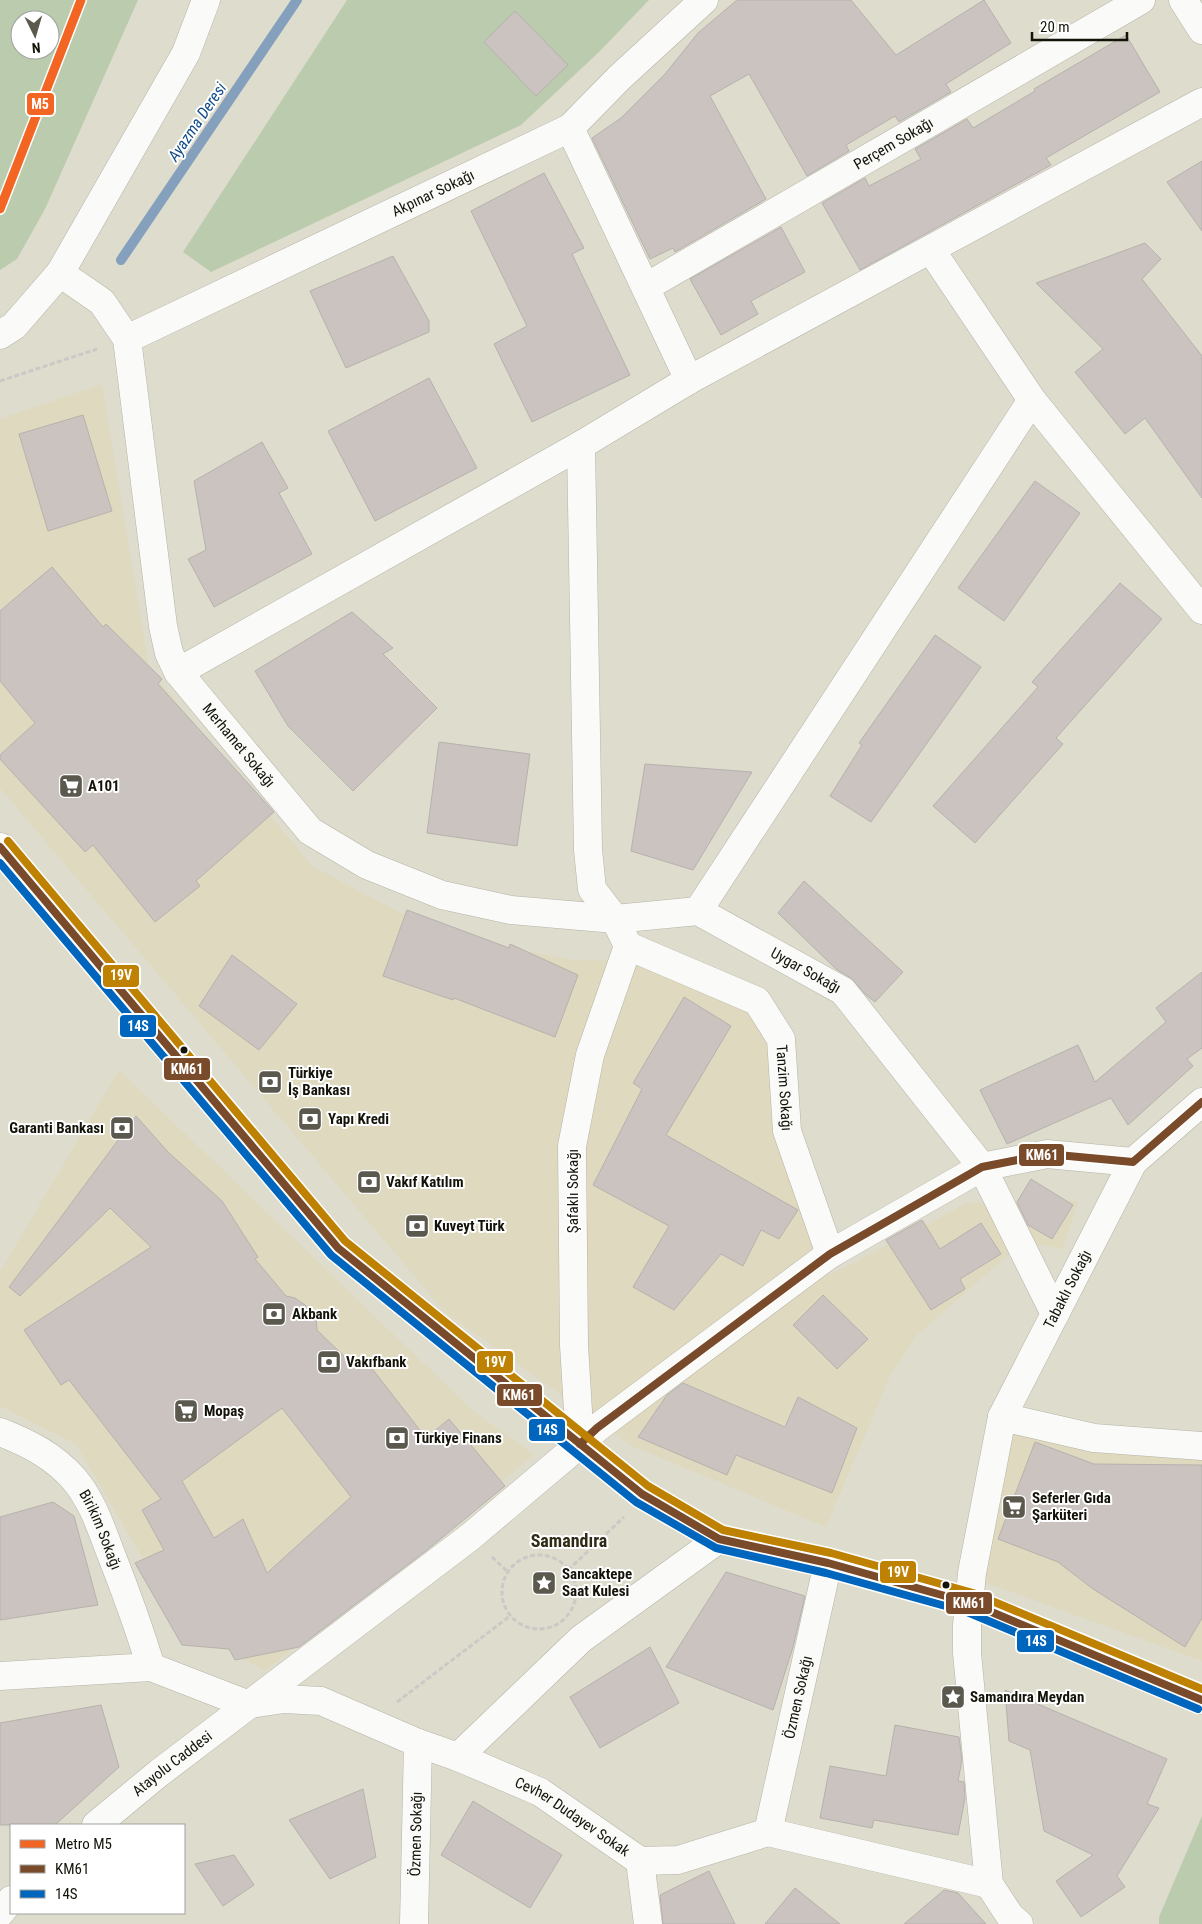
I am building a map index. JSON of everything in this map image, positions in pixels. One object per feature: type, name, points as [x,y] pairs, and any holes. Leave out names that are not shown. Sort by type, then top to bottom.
[{"type":"street","points":[[0,335],[14,326],[60,273],[186,53],[206,0]]},
{"type":"street","name":"Akpınar Sokağı","points":[[127,339],[570,128],[619,78],[704,0]]},
{"type":"street","name":"Perçem Sokağı","points":[[646,287],[1141,0]]},
{"type":"street","points":[[1183,0],[1202,30]]},
{"type":"street","points":[[178,672],[581,445],[689,380],[1202,102]]},
{"type":"street","points":[[570,128],[689,380]]},
{"type":"street","points":[[931,250],[1032,400],[1202,610]]},
{"type":"street","points":[[0,319],[60,273]]},
{"type":"street","points":[[60,273],[102,302],[127,339]]},
{"type":"street","name":"Merhamet Sokağı","points":[[127,339],[162,626],[169,653],[178,672],[310,831],[367,865],[442,895],[511,910],[615,918]]},
{"type":"street","points":[[615,918],[698,911],[1032,400]]},
{"type":"street","points":[[581,445],[588,850],[592,889],[615,918],[628,946]]},
{"type":"street","points":[[0,847],[338,1248],[642,1494],[719,1539],[828,1563],[970,1603],[1202,1700]]},
{"type":"street","name":"Uygar Sokağı","points":[[698,911],[843,991],[982,1167],[1055,1314]]},
{"type":"street","name":"Şafaklı Sokağı","points":[[580,1444],[574,1345],[572,1146],[590,1055],[628,946]]},
{"type":"street","name":"Tanzim Sokağı","points":[[628,946],[757,1001],[780,1039],[787,1131],[830,1254]]},
{"type":"street","points":[[1133,1162],[1202,1102]]},
{"type":"street","name":"Atayolu Caddesi","points":[[97,1824],[159,1773],[470,1537],[604,1422],[830,1254],[982,1167],[1047,1154],[1133,1162]]},
{"type":"street","name":"Tabaklı Sokağı","points":[[989,1884],[967,1653],[967,1625],[972,1573],[1002,1416],[1133,1162]]},
{"type":"street","points":[[1002,1416],[1094,1438],[1202,1446]]},
{"type":"street","name":"Birikim Sokağı","points":[[0,1432],[28,1443],[57,1462],[74,1480],[91,1505],[136,1616],[151,1667]]},
{"type":"street","points":[[458,1757],[581,1639],[719,1539]]},
{"type":"street","name":"Özmen Sokağı","points":[[768,1832],[828,1563]]},
{"type":"street","points":[[0,1676],[151,1667],[249,1705]]},
{"type":"street","name":"Cevher Dudayev Sokak","points":[[249,1705],[284,1699],[321,1701],[418,1743],[458,1757],[540,1792],[640,1861],[678,1860],[768,1832]]},
{"type":"street","name":"Özmen Sokağı","points":[[414,1924],[418,1743]]},
{"type":"street","points":[[768,1832],[989,1884],[1010,1916],[1019,1924]]},
{"type":"street","points":[[640,1861],[648,1924]]},
{"type":"street","points":[[0,1913],[10,1901]]},
{"type":"path","points":[[0,381],[127,339]]},
{"type":"path","points":[[568,1570],[626,1515]]},
{"type":"path","points":[[537,1555],[549,1557],[560,1562],[568,1570],[574,1581],[576,1594],[573,1606],[562,1621],[544,1629],[531,1629],[519,1624],[510,1616],[504,1606],[501,1594],[508,1572],[516,1564],[526,1557],[537,1555]]},
{"type":"path","points":[[372,1722],[510,1616]]},
{"type":"shaded area","points":[[102,384],[149,669],[312,866],[444,936],[575,960],[671,961],[797,1039],[794,1162],[830,1275],[967,1203],[1016,1204],[1078,1201],[1063,1249],[1023,1242],[916,1336],[891,1374],[826,1527],[632,1446],[445,1312],[0,788],[0,419]]},
{"type":"shaded area","points":[[119,1070],[472,1410],[534,1455],[265,1671],[182,1626],[76,1444],[0,1406],[0,1272]]},
{"type":"shaded area","points":[[990,1419],[1202,1459],[1202,1661],[964,1575]]},
{"type":"green space","points":[[0,0],[138,0],[45,209],[17,259],[0,270]]},
{"type":"green space","points":[[347,0],[649,0],[599,52],[521,125],[211,272],[183,252]]},
{"type":"green space","points":[[1202,1816],[1202,1924],[1159,1924],[1159,1917]]},
{"type":"building","points":[[737,0],[851,0],[896,55],[984,0],[1011,43],[946,84],[951,92],[899,122],[895,116],[846,145],[849,151],[807,176],[749,74],[710,96],[766,199],[675,252],[673,248],[650,259],[592,138],[621,118],[665,74],[698,33]]},
{"type":"building","points":[[515,11],[568,65],[536,96],[484,42]]},
{"type":"building","points":[[1126,35],[1160,92],[1046,158],[1051,165],[860,270],[822,203],[865,178],[869,186],[921,159],[915,149],[967,119],[973,128],[1035,91],[1034,89]]},
{"type":"building","points":[[1202,161],[1202,231],[1167,182]]},
{"type":"building","points":[[544,173],[584,248],[572,254],[630,375],[532,422],[494,344],[527,326],[471,211]]},
{"type":"building","points":[[781,227],[805,272],[751,301],[758,314],[721,335],[690,279]]},
{"type":"building","points":[[1145,243],[1161,259],[1142,279],[1202,356],[1202,498],[1145,418],[1125,434],[1075,372],[1103,349],[1036,283]]},
{"type":"building","points":[[393,256],[429,321],[429,332],[346,368],[310,291]]},
{"type":"building","points":[[429,378],[477,468],[375,521],[328,431]]},
{"type":"building","points":[[83,415],[112,511],[48,531],[19,434]]},
{"type":"building","points":[[262,442],[288,488],[279,493],[312,554],[214,607],[188,559],[206,550],[194,481]]},
{"type":"building","points":[[1035,481],[1080,513],[1004,621],[958,588]]},
{"type":"building","points":[[52,567],[103,627],[106,624],[162,679],[158,684],[274,812],[196,881],[200,886],[155,922],[93,845],[85,852],[0,759],[0,755],[35,723],[0,681],[0,611]]},
{"type":"building","points":[[1120,583],[1162,619],[1056,738],[1063,744],[975,843],[933,806],[1038,687],[1032,682]]},
{"type":"building","points":[[352,612],[393,648],[383,654],[437,708],[353,791],[288,726],[255,671]]},
{"type":"building","points":[[935,635],[981,667],[871,822],[830,796],[862,745],[859,743]]},
{"type":"building","points":[[439,742],[530,754],[517,846],[427,833]]},
{"type":"building","points":[[645,764],[752,772],[693,870],[631,851]]},
{"type":"building","points":[[804,881],[903,972],[875,1002],[851,978],[836,969],[778,913]]},
{"type":"building","points":[[407,910],[509,948],[510,944],[578,975],[555,1037],[454,998],[453,1000],[383,976]]},
{"type":"building","points":[[232,955],[297,1004],[259,1050],[199,1006]]},
{"type":"building","points":[[1202,972],[1202,1048],[1187,1059],[1193,1066],[1128,1125],[1111,1098],[1007,1144],[980,1090],[1078,1045],[1095,1082],[1166,1022],[1156,1008]]},
{"type":"building","points":[[684,997],[731,1026],[666,1135],[798,1210],[779,1239],[761,1230],[743,1266],[721,1254],[674,1310],[633,1287],[669,1226],[593,1185],[642,1089],[633,1083]]},
{"type":"building","points":[[136,1116],[168,1152],[222,1201],[258,1257],[255,1259],[286,1296],[295,1298],[316,1316],[317,1330],[353,1365],[363,1357],[426,1438],[449,1419],[505,1486],[427,1550],[299,1647],[235,1660],[229,1649],[182,1645],[135,1563],[164,1550],[142,1510],[161,1499],[69,1380],[61,1385],[24,1330],[151,1247],[110,1208],[20,1296],[9,1287]],"holes":[[[282,1408],[351,1497],[267,1573],[243,1519],[214,1538],[182,1481]]]},
{"type":"building","points":[[1031,1179],[1073,1205],[1052,1239],[1028,1225],[1017,1202]]},
{"type":"building","points":[[922,1220],[940,1249],[981,1223],[1001,1254],[960,1279],[965,1289],[931,1310],[886,1240]]},
{"type":"building","points":[[823,1295],[868,1339],[837,1369],[793,1325]]},
{"type":"building","points":[[683,1383],[785,1427],[798,1397],[857,1428],[832,1493],[736,1455],[727,1475],[638,1437],[667,1395]]},
{"type":"building","points":[[1035,1442],[1094,1464],[1202,1465],[1202,1618],[1185,1647],[1093,1589],[1058,1562],[998,1539]]},
{"type":"building","points":[[53,1502],[74,1516],[98,1605],[0,1620],[0,1517]]},
{"type":"building","points":[[726,1572],[805,1596],[793,1647],[773,1710],[666,1667]]},
{"type":"building","points":[[650,1647],[679,1703],[600,1748],[570,1697]]},
{"type":"building","points":[[1005,1690],[1167,1759],[1147,1804],[1159,1808],[1117,1876],[1125,1887],[1081,1917],[1056,1881],[1093,1855],[1044,1831],[1030,1750],[1009,1741]]},
{"type":"building","points":[[101,1705],[119,1767],[56,1824],[0,1825],[0,1723]]},
{"type":"building","points":[[895,1725],[959,1737],[962,1760],[958,1781],[964,1782],[965,1798],[958,1835],[874,1820],[872,1828],[820,1818],[830,1766],[886,1776]]},
{"type":"building","points":[[363,1789],[376,1857],[330,1879],[289,1820]]},
{"type":"building","points":[[473,1801],[562,1855],[530,1908],[441,1855]]},
{"type":"building","points":[[234,1855],[254,1885],[223,1906],[195,1864]]},
{"type":"building","points":[[709,1871],[735,1924],[663,1924],[660,1895]]},
{"type":"building","points":[[795,1888],[840,1924],[765,1924]]},
{"type":"building","points":[[944,1890],[958,1893],[986,1924],[904,1924]]},
{"type":"waterway","name":"Ayazma Deresi","points":[[121,260],[297,0]]},
{"type":"metro line","name":"M5","points":[[0,209],[81,0]]},
{"type":"transit line","name":"19V","points":[[8,841],[345,1241],[648,1486],[723,1530],[831,1553],[973,1593],[1202,1689]]},
{"type":"transit line","name":"KM61","points":[[0,847],[338,1248],[642,1494],[719,1539],[828,1563],[970,1603],[1202,1700]]},
{"type":"transit line","name":"14S","points":[[0,863],[331,1255],[636,1502],[716,1548],[826,1573],[967,1612],[1198,1709]]},
{"type":"transit line","name":"KM61","points":[[580,1444],[597,1428],[830,1254],[982,1167],[1047,1154],[1133,1162],[1202,1102]]},
{"type":"place","name":"A101","points":[[71,786]]},
{"type":"place","name":"Türkiye İş Bankası","points":[[270,1082]]},
{"type":"place","name":"Yapı Kredi","points":[[310,1119]]},
{"type":"place","name":"Garanti Bankası","points":[[122,1128]]},
{"type":"place","name":"Vakıf Katılım","points":[[369,1182]]},
{"type":"place","name":"Kuveyt Türk","points":[[417,1226]]},
{"type":"place","name":"Akbank","points":[[274,1314]]},
{"type":"place","name":"Vakıfbank","points":[[329,1362]]},
{"type":"place","name":"Mopaş","points":[[186,1411]]},
{"type":"place","name":"Türkiye Finans","points":[[397,1438]]},
{"type":"place","name":"Seferler Gıda Şarküteri","points":[[1014,1507]]},
{"type":"place","name":"Sancaktepe Saat Kulesi","points":[[544,1583]]},
{"type":"place","name":"Samandıra Meydan","points":[[953,1697]]},
{"type":"district","name":"Samandıra","points":[[569,1540]]}]
